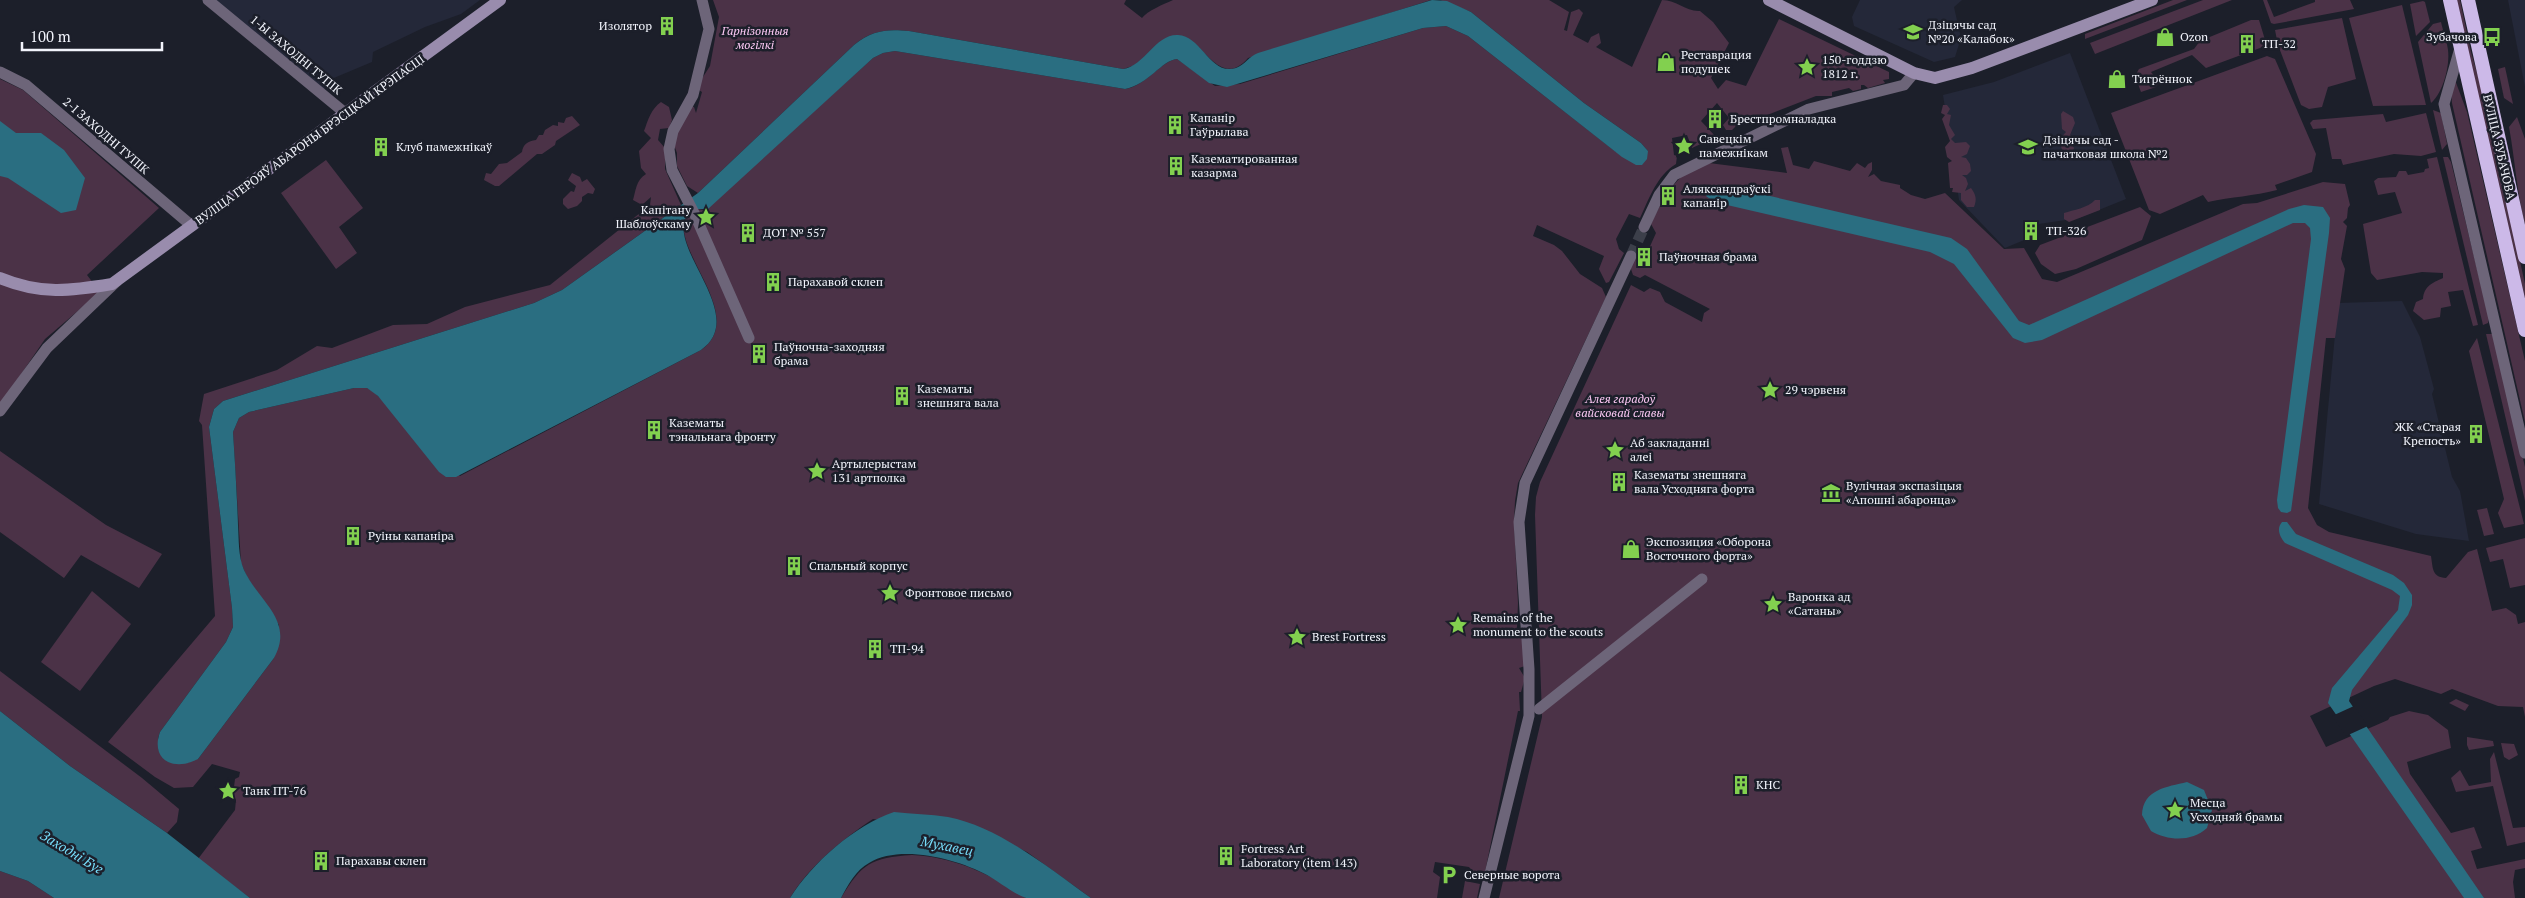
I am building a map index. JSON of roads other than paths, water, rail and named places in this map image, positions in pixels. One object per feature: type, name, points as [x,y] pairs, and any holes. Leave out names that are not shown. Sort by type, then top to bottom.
[{"type":"highway","name":"ВУЛІЦА ЗУБАЧОВА","points":[[2450,0],[2525,330]]},
{"type":"highway","name":"ВУЛІЦА ЗУБАЧОВА","points":[[2468,0],[2525,257]]},
{"type":"main road","name":"ВУЛІЦА ГЕРОЯЎ АБАРОНЫ БРЭСЦКАЙ КРЭПАСЦІ","points":[[0,278],[32,288],[59,292],[112,284],[345,112],[434,51],[500,0]]},
{"type":"main road","points":[[1769,0],[1914,73],[1935,78],[1972,68],[2152,0]]},
{"type":"street","name":"1-Ы ЗАХОДНІ ТУПІК","points":[[208,0],[345,112]]},
{"type":"street","points":[[702,0],[709,29],[693,95],[673,131],[669,149],[672,170],[695,215],[749,338]]},
{"type":"street","points":[[2460,48],[2444,104],[2525,453]]},
{"type":"street","name":"2-І ЗАХОДНІ ТУПІК","points":[[0,72],[26,85],[192,226]]},
{"type":"street","points":[[1644,227],[1667,183],[1674,175],[1695,163],[1809,109],[1904,85],[1914,73]]},
{"type":"street","points":[[1484,898],[1529,716],[1529,669],[1519,522],[1523,490],[1630,256]]},
{"type":"street","name":"ВУЛІЦА ГЕРОЯЎ АБАРОНЫ БРЭСЦКАЙ КРЭПАСЦІ","points":[[0,411],[47,348],[119,279]]},
{"type":"street","points":[[1539,709],[1702,579]]},
{"type":"water","points":[[1432,0],[1447,1],[1471,12],[1584,103],[1641,143],[1648,151],[1647,159],[1642,165],[1636,165],[1622,157],[1468,36],[1446,26],[1423,28],[1227,87],[1209,83],[1177,59],[1171,60],[1141,83],[1125,89],[895,51],[883,53],[873,58],[708,209],[697,209],[685,219],[684,233],[689,249],[713,303],[716,320],[713,336],[701,350],[456,477],[446,477],[439,472],[378,396],[367,388],[354,388],[249,412],[239,418],[233,432],[241,559],[250,581],[272,611],[277,622],[280,633],[279,645],[274,658],[198,759],[189,763],[173,764],[161,756],[158,750],[160,732],[226,642],[233,627],[209,427],[214,409],[223,401],[534,303],[562,290],[698,193],[854,45],[874,33],[893,30],[909,31],[1123,69],[1131,67],[1138,62],[1163,39],[1178,35],[1194,42],[1219,66],[1227,69],[1239,67],[1258,53]]},
{"type":"water","points":[[0,121],[16,133],[41,133],[64,150],[85,178],[76,210],[61,213],[8,178],[0,176]]},
{"type":"water","points":[[1714,188],[1744,190],[1951,238],[1967,249],[2019,321],[2029,325],[2289,209],[2304,205],[2323,207],[2330,218],[2329,233],[2291,511],[2287,513],[2281,512],[2278,508],[2277,500],[2311,239],[2310,228],[2305,223],[2293,223],[2042,340],[2025,343],[2013,338],[1954,264],[1930,252],[1714,202],[1706,196],[1707,191]]},
{"type":"water","points":[[2282,522],[2287,522],[2296,534],[2393,575],[2404,583],[2412,595],[2412,605],[2408,615],[2352,690],[2349,701],[2484,898],[2464,898],[2328,703],[2332,688],[2398,610],[2400,596],[2392,590],[2285,543],[2279,533],[2279,527]]},
{"type":"water","name":"Заходні Буг","points":[[0,711],[70,766],[167,833],[250,898],[54,898],[28,881],[0,871]]},
{"type":"water","points":[[2187,782],[2204,790],[2212,810],[2207,828],[2194,836],[2180,839],[2165,837],[2151,831],[2142,815],[2143,806],[2151,794],[2164,788]]},
{"type":"water","name":"Мухавец","points":[[894,812],[948,817],[986,830],[1023,850],[1091,898],[1026,898],[975,869],[945,859],[912,854],[882,857],[864,866],[856,874],[841,898],[790,898],[810,872],[836,847],[864,826]]},
{"type":"tunnel","points":[[1631,256],[1644,227]]},
{"type":"place","name":"Изолятор","points":[[667,26]]},
{"type":"place","name":"Дзіцячы сад №20 «Калабок»","points":[[1913,32]]},
{"type":"place","name":"Ozon","points":[[2165,37]]},
{"type":"place","name":"Зубачова","points":[[2492,37]]},
{"type":"place","name":"ТП-32","points":[[2247,44]]},
{"type":"place","name":"Реставрация подушек","points":[[1666,62]]},
{"type":"place","name":"150-годдзю 1812 г.","points":[[1807,67]]},
{"type":"place","name":"Тигрённок","points":[[2117,79]]},
{"type":"place","name":"Брестпромналадка","points":[[1715,119]]},
{"type":"place","name":"Капанір Гаўрылава","points":[[1175,125]]},
{"type":"place","name":"Савецкім памежнікам","points":[[1684,146]]},
{"type":"place","name":"Клуб памежнікаў","points":[[381,147]]},
{"type":"place","name":"Дзіцячы сад - пачатковая школа №2","points":[[2028,147]]},
{"type":"place","name":"Казематированная казарма","points":[[1176,166]]},
{"type":"place","name":"Аляксандраўскі капанір","points":[[1668,196]]},
{"type":"place","name":"Капітану Шаблоўскаму","points":[[706,217]]},
{"type":"place","name":"ТП-326","points":[[2031,231]]},
{"type":"place","name":"ДОТ № 557","points":[[748,233]]},
{"type":"place","name":"Паўночная брама","points":[[1644,257]]},
{"type":"place","name":"Парахавой склеп","points":[[773,282]]},
{"type":"place","name":"Паўночна-заходняя брама","points":[[759,354]]},
{"type":"place","name":"29 чэрвеня","points":[[1770,390]]},
{"type":"place","name":"Казематы знешняга вала","points":[[902,396]]},
{"type":"place","name":"Казематы тэнальнага фронту","points":[[654,430]]},
{"type":"place","name":"ЖК «Старая Крепость»","points":[[2476,434]]},
{"type":"place","name":"Аб закладанні алеі","points":[[1615,450]]},
{"type":"place","name":"Артылерыстам 131 артполка","points":[[817,471]]},
{"type":"place","name":"Казематы знешняга вала Усходняга форта","points":[[1619,482]]},
{"type":"place","name":"Вулічная экспазіцыя «Апошні абаронца»","points":[[1831,493]]},
{"type":"place","name":"Руіны капаніра","points":[[353,536]]},
{"type":"place","name":"Экспозиция «Оборона Восточного форта»","points":[[1631,549]]},
{"type":"place","name":"Спальный корпус","points":[[794,566]]},
{"type":"place","name":"Фронтовое письмо","points":[[890,593]]},
{"type":"place","name":"Варонка ад «Сатаны»","points":[[1773,604]]},
{"type":"place","name":"Remains of the monument to the scouts","points":[[1458,625]]},
{"type":"place","name":"Brest Fortress","points":[[1297,637]]},
{"type":"place","name":"ТП-94","points":[[875,649]]},
{"type":"place","name":"КНС","points":[[1741,785]]},
{"type":"place","name":"Танк ПТ-76","points":[[228,791]]},
{"type":"place","name":"Месца Усходняй брамы","points":[[2175,810]]},
{"type":"place","name":"Fortress Art Laboratory (item 143)","points":[[1226,856]]},
{"type":"place","name":"Парахавы склеп","points":[[321,861]]},
{"type":"place","name":"Северные ворота","points":[[1449,875]]},
{"type":"park label","name":"Гарнізонныя могілкі","points":[[755,38]]},
{"type":"park label","name":"Алея гарадоў вайсковай славы","points":[[1620,406]]}]
